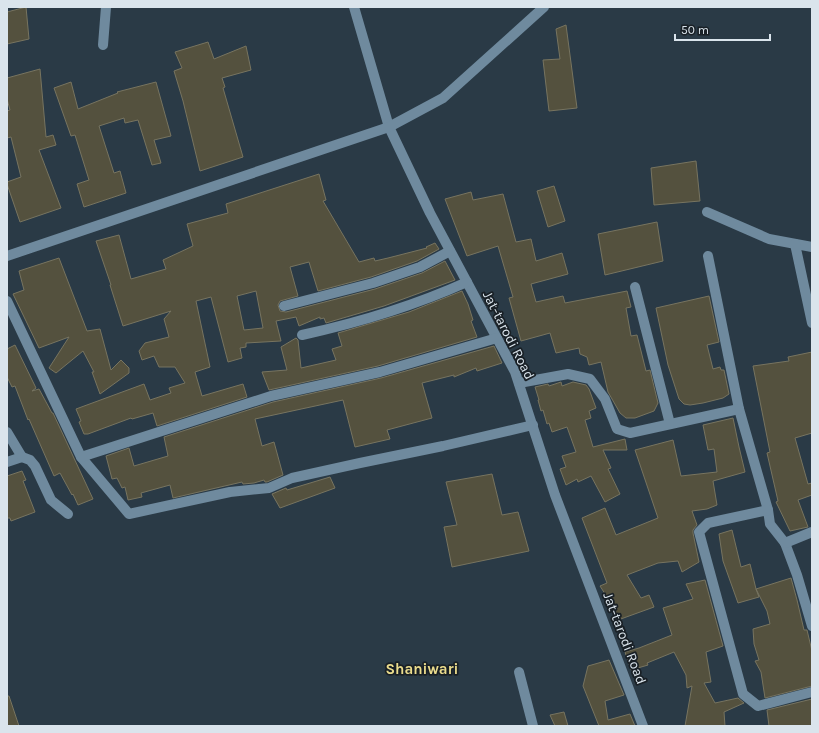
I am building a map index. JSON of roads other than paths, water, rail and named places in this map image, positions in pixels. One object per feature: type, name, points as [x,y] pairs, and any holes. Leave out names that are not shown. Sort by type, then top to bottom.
[{"type":"street","points":[[103,45],[106,7]]},
{"type":"street","name":"Jat-tarodi Road","points":[[354,7],[389,127],[430,213],[515,372],[555,495],[643,726]]},
{"type":"street","points":[[7,256],[389,127],[443,98],[544,7]]},
{"type":"street","points":[[707,212],[769,239],[812,247]]},
{"type":"street","points":[[795,244],[812,324]]},
{"type":"street","points":[[284,306],[373,284],[420,267],[450,251]]},
{"type":"street","points":[[708,256],[739,409],[768,510],[770,524],[785,543],[797,575],[812,626]]},
{"type":"street","points":[[302,335],[334,328],[374,316],[420,301],[467,282]]},
{"type":"street","points":[[635,287],[670,424]]},
{"type":"street","points":[[7,301],[81,457],[129,514],[230,492],[269,488],[292,478],[533,425]]},
{"type":"street","points":[[81,457],[271,396],[380,372],[497,338]]},
{"type":"street","points":[[519,383],[568,374],[590,379],[605,399],[617,429],[630,432],[739,409]]},
{"type":"street","points":[[7,432],[22,457],[30,460],[35,466],[51,500],[68,514]]},
{"type":"street","points":[[7,462],[22,457]]},
{"type":"street","points":[[768,510],[708,523],[699,532],[743,694],[758,706],[812,692]]},
{"type":"street","points":[[785,543],[812,532]]},
{"type":"street","points":[[519,672],[533,726]]},
{"type":"district","name":"Shaniwari","points":[[422,669]]}]
